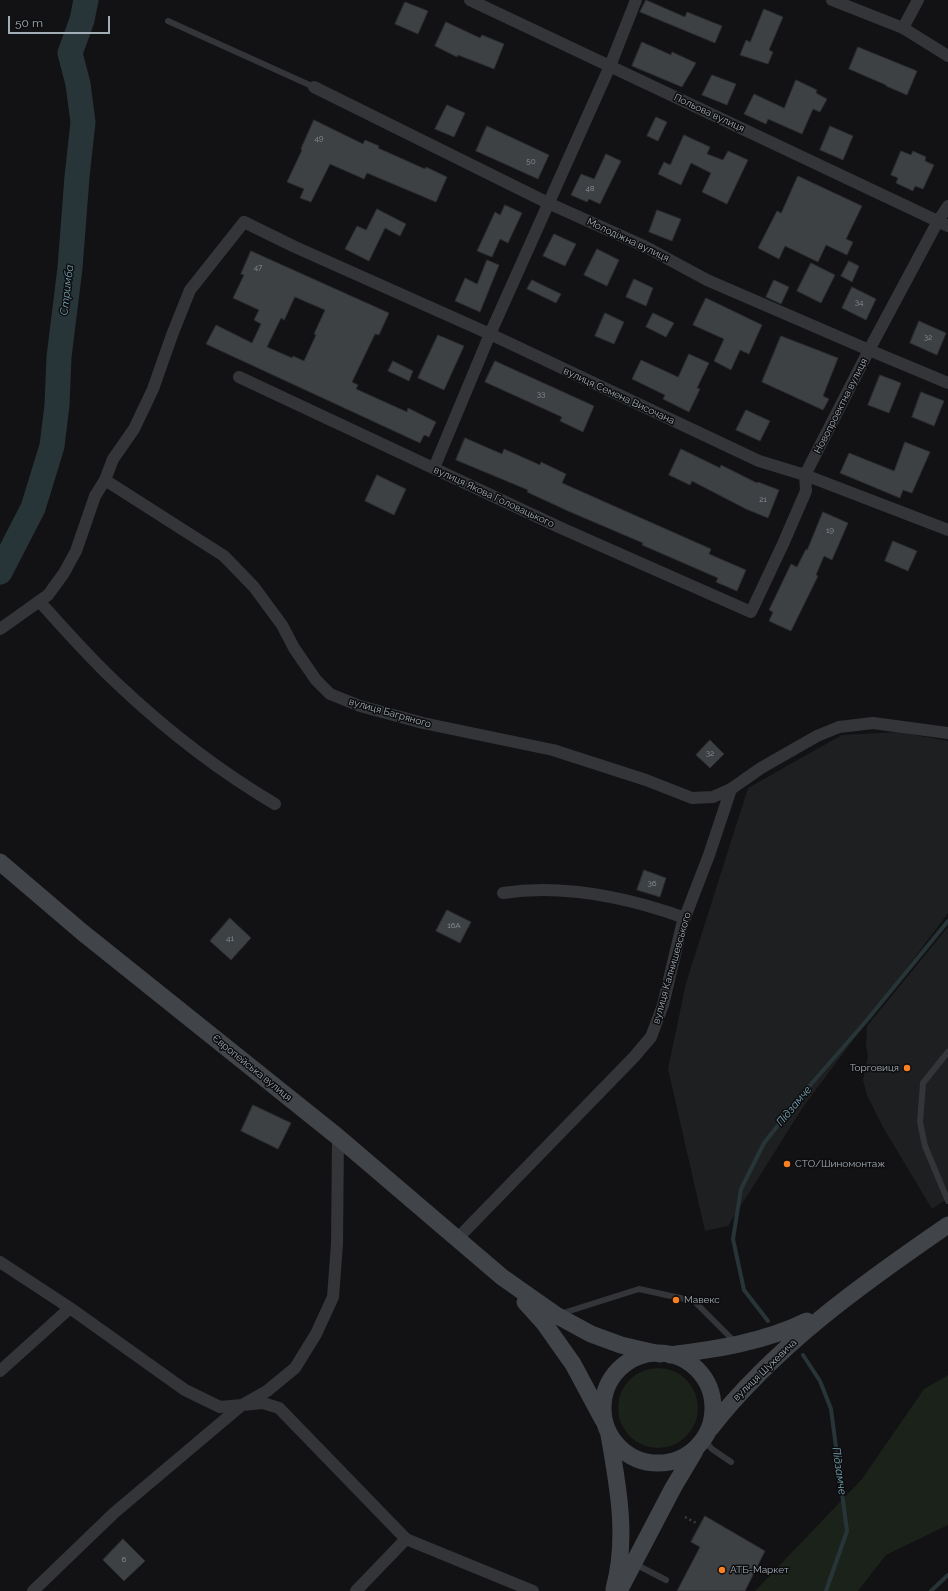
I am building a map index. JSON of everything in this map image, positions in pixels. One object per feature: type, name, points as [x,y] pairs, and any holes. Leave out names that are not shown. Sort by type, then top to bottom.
[{"type":"main road","name":"Європейська вулиця","points":[[0,862],[82,932],[338,1137],[502,1277]]},
{"type":"main road","name":"вулиця Шухевича","points":[[703,1439],[726,1408],[756,1376],[791,1344],[830,1310],[948,1225]]},
{"type":"main road","points":[[502,1277],[556,1315],[591,1334],[622,1345],[664,1354],[685,1361],[698,1372],[708,1386],[712,1402],[712,1411],[711,1420],[703,1439],[673,1488],[619,1591]]},
{"type":"main road","points":[[502,1277],[544,1323],[573,1364],[612,1438],[623,1451],[638,1460],[664,1463],[680,1458],[695,1449],[703,1439]]},
{"type":"main road","name":"вулиця Шухевича","points":[[664,1354],[739,1345],[786,1331],[830,1310]]},
{"type":"main road","points":[[613,1591],[617,1576],[620,1553],[621,1524],[617,1481],[603,1414],[604,1398],[606,1389],[615,1374],[621,1368],[635,1359],[652,1354],[664,1354]]},
{"type":"street","name":"Польова вулиця","points":[[470,0],[943,224]]},
{"type":"street","points":[[434,468],[490,334],[610,66],[636,0]]},
{"type":"street","points":[[832,0],[903,28],[948,56]]},
{"type":"street","points":[[903,28],[918,0]]},
{"type":"street","name":"Молодіжна вулиця","points":[[314,86],[548,203],[646,247],[707,280],[948,383]]},
{"type":"street","name":"Новопроектна вулиця","points":[[751,612],[806,491],[805,475],[869,350],[943,224],[948,206]]},
{"type":"street","name":"вулиця Семена Височана","points":[[105,480],[113,459],[134,429],[154,389],[172,335],[190,290],[244,222],[295,247],[490,334],[759,461],[805,475],[948,530]]},
{"type":"street","name":"вулиця Якова Головацького","points":[[239,377],[561,528],[751,612]]},
{"type":"street","points":[[0,629],[48,595],[60,578],[76,551],[90,507],[105,480]]},
{"type":"street","name":"вулиця Багряного","points":[[105,480],[224,556],[254,587],[282,626],[294,648],[316,680],[330,694],[360,706],[423,723],[553,750],[646,780],[692,798],[713,797],[731,789]]},
{"type":"street","points":[[39,601],[122,689],[184,742],[248,788],[275,804]]},
{"type":"street","points":[[731,789],[761,768],[817,736],[839,727],[873,723],[948,733]]},
{"type":"street","name":"вулиця Калнишевського","points":[[457,1239],[634,1057],[651,1037],[663,1005],[685,918],[709,855],[731,789]]},
{"type":"street","points":[[502,893],[522,890],[568,890],[652,906],[685,918]]},
{"type":"street","points":[[33,1591],[114,1514],[242,1405],[268,1391],[295,1368],[316,1334],[333,1297],[337,1244],[338,1137]]},
{"type":"street","points":[[0,1262],[70,1308],[184,1390],[220,1407],[263,1403],[279,1408],[406,1539],[533,1591]]},
{"type":"street","points":[[0,1371],[70,1308]]},
{"type":"street","points":[[356,1591],[406,1539]]},
{"type":"lane","points":[[168,21],[314,86]]},
{"type":"lane","points":[[948,1052],[923,1083],[920,1122],[925,1146],[948,1201]]},
{"type":"lane","points":[[556,1315],[638,1289],[694,1301],[739,1345]]},
{"type":"lane","points":[[703,1439],[712,1449],[731,1462]]},
{"type":"lane","points":[[634,1563],[666,1580]]},
{"type":"path","points":[[685,1517],[698,1524]]},
{"type":"shaded area","points":[[899,732],[948,741],[948,913],[803,1107],[728,1226],[705,1231],[668,1069],[686,983],[748,788],[842,735]]},
{"type":"shaded area","name":"Торговиця","points":[[948,927],[948,1198],[932,1209],[883,1127],[867,1095],[863,1080],[868,1056],[866,1046],[867,1026]]},
{"type":"shaded area","points":[[658,1368],[673,1371],[686,1380],[695,1393],[698,1408],[695,1423],[686,1436],[673,1445],[658,1448],[643,1445],[630,1436],[621,1423],[618,1408],[621,1393],[630,1380],[643,1371]]},
{"type":"shaded area","points":[[948,1375],[948,1525],[886,1555],[858,1591],[755,1591],[862,1479],[924,1389]]},
{"type":"building","points":[[646,0],[685,17],[687,12],[722,26],[715,43],[640,12]]},
{"type":"building","points":[[405,2],[428,11],[418,34],[395,24]]},
{"type":"building","points":[[764,9],[783,17],[769,50],[773,52],[768,64],[740,55],[746,40],[750,42]]},
{"type":"building","points":[[446,22],[480,38],[482,35],[504,44],[494,69],[458,55],[457,57],[435,46]]},
{"type":"building","points":[[642,42],[671,55],[672,52],[696,63],[682,87],[632,66]]},
{"type":"building","points":[[858,47],[917,71],[907,95],[849,69]]},
{"type":"building","points":[[712,75],[736,84],[727,105],[702,95]]},
{"type":"building","points":[[796,80],[817,90],[816,93],[827,99],[820,112],[813,109],[802,134],[768,119],[766,124],[744,114],[754,94],[784,108]]},
{"type":"building","points":[[447,105],[465,113],[454,137],[435,129]]},
{"type":"building","points":[[656,117],[667,122],[658,141],[647,136]]},
{"type":"building","points":[[314,120],[363,144],[365,140],[379,146],[378,148],[447,177],[436,202],[367,173],[364,179],[330,164],[311,202],[300,198],[304,189],[287,182]]},
{"type":"building","points":[[487,126],[549,155],[538,179],[476,151]]},
{"type":"building","points":[[830,126],[853,136],[843,160],[820,150]]},
{"type":"building","points":[[684,135],[710,147],[707,154],[723,160],[728,151],[748,160],[727,204],[702,192],[711,173],[691,163],[681,185],[658,174],[664,162],[670,165]]},
{"type":"building","points":[[901,151],[911,155],[913,151],[926,157],[925,161],[934,165],[923,189],[915,186],[913,191],[896,183],[898,178],[891,175]]},
{"type":"building","points":[[606,154],[621,161],[600,204],[589,199],[587,202],[571,195],[581,174],[594,179]]},
{"type":"building","points":[[798,176],[862,206],[846,239],[853,242],[847,255],[826,245],[818,262],[785,246],[779,259],[758,248],[777,211],[781,213]]},
{"type":"building","points":[[505,205],[522,213],[508,243],[500,239],[492,257],[477,251],[495,212],[500,215]]},
{"type":"building","points":[[377,209],[406,224],[400,236],[385,228],[369,261],[345,249],[357,226],[366,230]]},
{"type":"building","points":[[657,210],[681,219],[672,241],[649,232]]},
{"type":"building","points":[[554,234],[576,244],[565,266],[543,256]]},
{"type":"building","points":[[597,249],[619,260],[607,286],[584,275]]},
{"type":"building","points":[[251,251],[389,313],[379,335],[375,334],[352,382],[358,385],[356,389],[407,412],[408,408],[436,422],[429,437],[424,435],[420,443],[206,344],[216,325],[252,343],[261,324],[254,320],[259,310],[233,298],[244,275],[241,274]],"holes":[[[295,297],[325,310],[304,361],[293,356],[292,358],[267,347],[281,318],[284,320]]]},
{"type":"building","points":[[487,260],[499,265],[480,312],[455,301],[465,278],[477,284]]},
{"type":"building","points":[[849,261],[859,266],[852,282],[841,276]]},
{"type":"building","points":[[811,263],[835,275],[821,303],[797,291]]},
{"type":"building","points":[[634,279],[653,288],[646,306],[626,297]]},
{"type":"building","points":[[532,280],[561,294],[556,303],[527,289]]},
{"type":"building","points":[[774,280],[789,287],[781,304],[766,297]]},
{"type":"building","points":[[852,287],[876,299],[866,320],[842,308]]},
{"type":"building","points":[[706,298],[762,325],[749,354],[740,350],[731,370],[714,361],[724,339],[693,325]]},
{"type":"building","points":[[605,313],[624,322],[614,344],[595,336]]},
{"type":"building","points":[[653,313],[674,323],[666,337],[646,327]]},
{"type":"building","points":[[919,321],[946,333],[937,355],[910,343]]},
{"type":"building","points":[[438,335],[464,346],[444,390],[418,378]]},
{"type":"building","points":[[781,336],[838,358],[823,396],[829,399],[823,410],[762,382]]},
{"type":"building","points":[[689,354],[709,363],[697,388],[700,389],[689,412],[663,399],[665,395],[632,379],[641,360],[678,377]]},
{"type":"building","points":[[393,361],[413,371],[409,381],[388,371]]},
{"type":"building","points":[[495,361],[594,406],[583,432],[560,421],[562,417],[485,382]]},
{"type":"building","points":[[880,375],[901,383],[889,413],[868,405]]},
{"type":"building","points":[[921,392],[944,401],[934,426],[912,417]]},
{"type":"building","points":[[746,410],[770,421],[760,441],[736,430]]},
{"type":"building","points":[[465,438],[502,454],[504,449],[540,465],[541,462],[566,474],[562,483],[711,549],[709,554],[746,570],[737,591],[716,582],[718,578],[642,545],[643,543],[568,511],[527,492],[528,490],[456,460]]},
{"type":"building","points":[[905,442],[930,452],[912,493],[903,490],[900,498],[840,473],[849,453],[894,471]]},
{"type":"building","points":[[681,449],[720,468],[721,465],[757,483],[758,482],[779,490],[768,518],[746,509],[692,481],[690,485],[669,475]]},
{"type":"building","points":[[377,475],[406,489],[394,515],[365,501]]},
{"type":"building","points":[[823,512],[848,523],[832,560],[824,556],[816,575],[818,576],[791,631],[769,621],[773,612],[769,610],[791,564],[797,567],[806,549],[807,550]]},
{"type":"building","points":[[893,541],[917,551],[908,571],[885,561]]},
{"type":"building","points":[[710,740],[724,754],[710,768],[696,755]]},
{"type":"building","points":[[644,870],[666,878],[660,897],[637,890]]},
{"type":"building","points":[[447,910],[471,922],[460,943],[436,931]]},
{"type":"building","points":[[230,918],[251,938],[231,960],[210,941]]},
{"type":"building","points":[[253,1105],[291,1123],[278,1149],[241,1131]]},
{"type":"building","name":"АТБ-Маркет","points":[[705,1516],[765,1551],[745,1591],[677,1591],[700,1547],[691,1542]]},
{"type":"building","points":[[123,1539],[145,1561],[124,1581],[103,1560]]},
{"type":"waterway","name":"Стримба","points":[[0,572],[33,508],[52,446],[57,405],[59,357],[70,268],[83,122],[78,84],[70,53],[82,20],[86,0]]},
{"type":"waterway","name":"Підзамче","points":[[768,1321],[744,1290],[733,1239],[741,1189],[764,1143],[806,1090],[867,1020],[948,921]]},
{"type":"waterway","name":"Підзамче","points":[[803,1355],[820,1381],[831,1409],[847,1531],[826,1591]]},
{"type":"waterway","points":[[931,1591],[948,1575]]},
{"type":"place","name":"Торговиця","points":[[907,1068]]},
{"type":"place","name":"СТО/Шиномонтаж","points":[[787,1164]]},
{"type":"place","name":"Мавекс","points":[[676,1300]]},
{"type":"place","name":"АТБ-Маркет","points":[[722,1570]]}]
